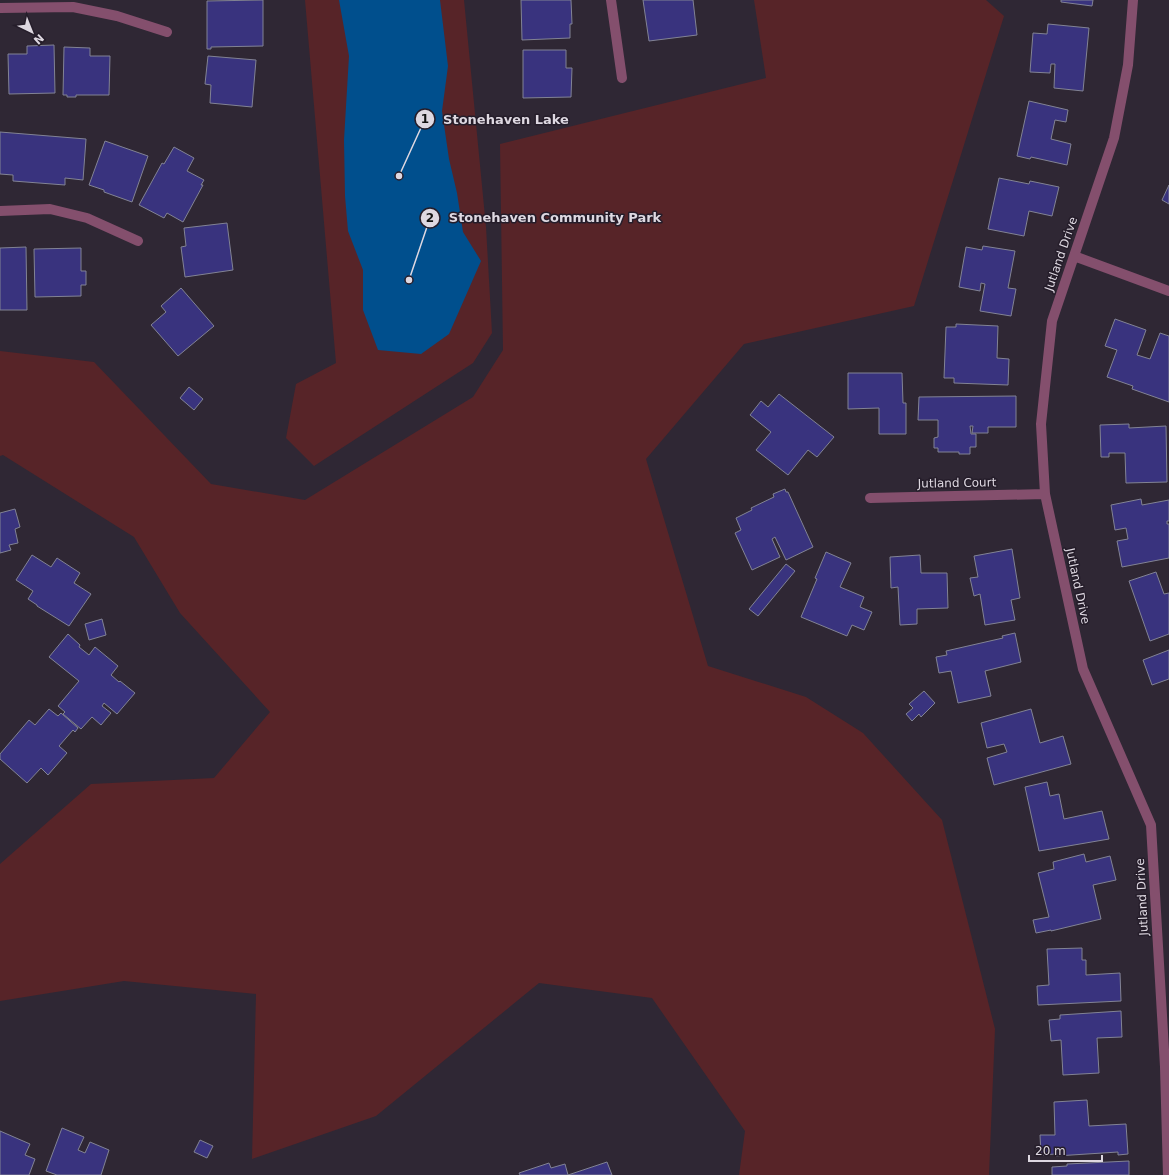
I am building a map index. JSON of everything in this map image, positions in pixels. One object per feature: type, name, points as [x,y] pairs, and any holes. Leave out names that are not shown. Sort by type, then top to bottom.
[{"type":"street","points":[[611,0],[622,78]]},
{"type":"street","name":"Jutland Drive","points":[[1133,0],[1128,65],[1114,138],[1052,321],[1041,424],[1045,494],[1083,669],[1151,825],[1167,1067],[1168,1175]]},
{"type":"street","points":[[0,8],[73,7],[117,16],[167,32]]},
{"type":"street","points":[[0,211],[50,209],[87,218],[138,241]]},
{"type":"street","points":[[1074,256],[1169,291]]},
{"type":"street","name":"Jutland Court","points":[[870,498],[1045,494]]},
{"type":"shaded area","points":[[305,0],[464,0],[486,227],[492,333],[473,363],[314,466],[286,438],[296,384],[336,363]]},
{"type":"shaded area","points":[[754,0],[986,0],[1004,16],[914,306],[744,344],[646,459],[708,666],[806,697],[863,733],[942,820],[995,1029],[989,1175],[739,1175],[745,1131],[652,998],[539,983],[376,1116],[252,1159],[256,994],[124,981],[0,1001],[0,864],[91,784],[214,778],[270,712],[180,613],[134,537],[3,455],[0,456],[0,351],[94,362],[211,484],[305,500],[473,397],[503,350],[500,144],[766,78]]},
{"type":"water","points":[[339,0],[440,0],[448,66],[442,111],[449,159],[457,193],[463,232],[481,261],[449,334],[421,354],[378,350],[363,310],[363,270],[348,231],[345,196],[344,140],[349,56]]},
{"type":"building","points":[[263,0],[263,46],[211,47],[211,49],[207,49],[207,1]]},
{"type":"building","points":[[521,0],[571,0],[572,24],[570,24],[570,38],[522,40]]},
{"type":"building","points":[[643,0],[693,0],[697,35],[649,41]]},
{"type":"building","points":[[1061,0],[1093,0],[1092,6],[1061,2]]},
{"type":"building","points":[[1048,24],[1089,28],[1083,91],[1054,88],[1055,64],[1051,64],[1050,73],[1030,72],[1033,33],[1047,34]]},
{"type":"building","points":[[54,45],[55,93],[9,94],[8,54],[27,54],[27,46]]},
{"type":"building","points":[[64,47],[90,48],[90,56],[110,56],[109,95],[76,95],[76,97],[67,97],[67,95],[63,95]]},
{"type":"building","points":[[523,50],[566,50],[566,68],[572,68],[571,97],[523,98]]},
{"type":"building","points":[[208,56],[256,60],[252,107],[210,103],[211,85],[205,84]]},
{"type":"building","points":[[1029,101],[1068,110],[1066,122],[1055,120],[1051,139],[1071,144],[1067,165],[1031,157],[1030,159],[1017,156]]},
{"type":"building","points":[[0,132],[86,139],[83,180],[65,178],[65,185],[13,181],[13,175],[0,174]]},
{"type":"building","points":[[105,141],[148,156],[132,202],[89,185]]},
{"type":"building","points":[[174,147],[194,158],[187,171],[204,180],[201,185],[203,185],[183,222],[167,213],[164,218],[139,205],[162,163],[164,164]]},
{"type":"building","points":[[999,178],[1029,184],[1030,181],[1059,187],[1052,216],[1029,211],[1024,236],[988,229]]},
{"type":"building","points":[[1169,185],[1169,204],[1162,200]]},
{"type":"building","points":[[227,223],[233,270],[185,277],[181,247],[186,246],[184,228]]},
{"type":"building","points":[[983,246],[1015,251],[1008,288],[1016,289],[1011,316],[980,311],[985,284],[981,283],[980,291],[959,287],[966,247],[982,250]]},
{"type":"building","points":[[26,247],[27,310],[0,310],[0,248]]},
{"type":"building","points":[[81,248],[81,271],[86,271],[86,285],[81,285],[81,296],[35,297],[34,249]]},
{"type":"building","points":[[181,288],[214,326],[178,356],[151,325],[166,312],[161,306]]},
{"type":"building","points":[[1115,319],[1146,330],[1137,355],[1150,359],[1160,333],[1169,336],[1169,402],[1132,389],[1133,386],[1107,377],[1117,350],[1105,346]]},
{"type":"building","points":[[956,324],[998,326],[997,358],[1009,359],[1008,385],[954,383],[954,378],[944,378],[946,327],[956,327]]},
{"type":"building","points":[[848,373],[902,373],[903,403],[906,403],[906,434],[879,434],[879,408],[848,409]]},
{"type":"building","points":[[189,387],[203,399],[194,410],[180,398]]},
{"type":"building","points":[[779,394],[834,437],[817,457],[808,450],[788,475],[756,450],[771,432],[750,415],[761,401],[768,407]]},
{"type":"building","points":[[1016,396],[1016,427],[988,427],[988,433],[972,433],[973,426],[970,426],[971,434],[976,434],[976,447],[970,447],[970,454],[959,454],[959,452],[938,452],[938,448],[934,448],[934,438],[938,437],[938,420],[918,420],[919,397]]},
{"type":"building","points":[[1129,424],[1129,428],[1166,426],[1167,482],[1126,483],[1125,453],[1109,453],[1109,457],[1101,457],[1100,425]]},
{"type":"building","points":[[785,489],[786,492],[788,492],[813,547],[786,560],[775,537],[772,539],[780,557],[752,570],[735,533],[741,530],[736,518],[752,510],[751,508],[774,497],[773,494]]},
{"type":"building","points":[[1141,499],[1142,505],[1169,500],[1169,521],[1167,521],[1167,524],[1169,524],[1169,558],[1122,567],[1117,541],[1128,539],[1126,528],[1115,530],[1111,505]]},
{"type":"building","points":[[15,509],[20,527],[15,529],[18,543],[9,545],[11,550],[0,553],[0,513]]},
{"type":"building","points":[[1012,549],[1020,598],[1011,600],[1015,620],[985,625],[980,594],[974,596],[970,578],[978,577],[974,556]]},
{"type":"building","points":[[826,552],[851,563],[840,587],[864,597],[860,607],[872,612],[864,630],[852,625],[847,636],[801,617],[817,579],[815,578]]},
{"type":"building","points":[[32,555],[51,567],[57,558],[80,573],[74,583],[91,594],[69,626],[28,599],[33,591],[16,580]]},
{"type":"building","points":[[920,555],[921,573],[947,573],[948,608],[917,609],[917,624],[900,625],[898,587],[891,588],[890,557]]},
{"type":"building","points":[[786,564],[795,571],[758,616],[749,609]]},
{"type":"building","points":[[1156,572],[1164,594],[1169,593],[1169,634],[1150,641],[1129,581]]},
{"type":"building","points":[[102,619],[106,635],[89,640],[85,624]]},
{"type":"building","points":[[1015,633],[1021,662],[985,671],[991,696],[958,703],[951,671],[939,673],[936,657],[947,655],[946,651],[1003,638],[1002,636]]},
{"type":"building","points":[[68,634],[80,645],[79,647],[89,655],[95,647],[118,666],[111,675],[135,693],[117,714],[104,703],[102,706],[111,713],[101,725],[92,717],[81,729],[63,714],[65,712],[58,706],[79,681],[49,657]]},
{"type":"building","points":[[1169,650],[1169,679],[1152,685],[1143,660]]},
{"type":"building","points":[[924,691],[935,703],[921,717],[919,714],[912,721],[906,714],[913,708],[909,704]]},
{"type":"building","points":[[49,709],[58,716],[61,713],[78,728],[75,732],[73,730],[59,746],[67,753],[48,775],[41,768],[27,783],[0,759],[0,754],[29,720],[35,725]]},
{"type":"building","points":[[1031,709],[1040,743],[1063,736],[1071,764],[994,785],[987,758],[1007,752],[1004,744],[987,748],[981,723]]},
{"type":"building","points":[[1047,782],[1050,796],[1059,794],[1064,819],[1102,811],[1109,839],[1039,851],[1025,787]]},
{"type":"building","points":[[1084,854],[1086,862],[1110,856],[1116,880],[1093,885],[1101,919],[1051,931],[1036,933],[1033,920],[1049,917],[1038,873],[1054,869],[1053,862]]},
{"type":"building","points":[[1082,948],[1082,960],[1086,960],[1086,975],[1120,973],[1121,1001],[1038,1005],[1037,986],[1049,985],[1047,949]]},
{"type":"building","points":[[1121,1011],[1122,1037],[1097,1038],[1099,1073],[1063,1075],[1061,1040],[1051,1041],[1049,1020],[1060,1019],[1060,1015]]},
{"type":"building","points":[[1087,1100],[1089,1126],[1126,1124],[1128,1154],[1118,1155],[1118,1152],[1056,1156],[1056,1154],[1041,1155],[1040,1135],[1055,1135],[1054,1102]]},
{"type":"building","points":[[62,1128],[84,1137],[78,1150],[85,1153],[90,1142],[109,1150],[101,1175],[57,1175],[46,1171]]},
{"type":"building","points":[[0,1131],[30,1144],[25,1155],[35,1159],[29,1175],[0,1175]]},
{"type":"building","points":[[200,1140],[213,1146],[207,1158],[194,1152]]},
{"type":"building","points":[[1129,1161],[1129,1175],[1052,1175],[1052,1167],[1067,1166],[1067,1164]]},
{"type":"building","points":[[607,1162],[612,1175],[568,1175]]},
{"type":"building","points":[[549,1163],[551,1168],[565,1164],[568,1175],[520,1175],[519,1173]]},
{"type":"place","name":"Stonehaven Lake","points":[[399,176]]},
{"type":"place","name":"Stonehaven Community Park","points":[[409,280]]}]
